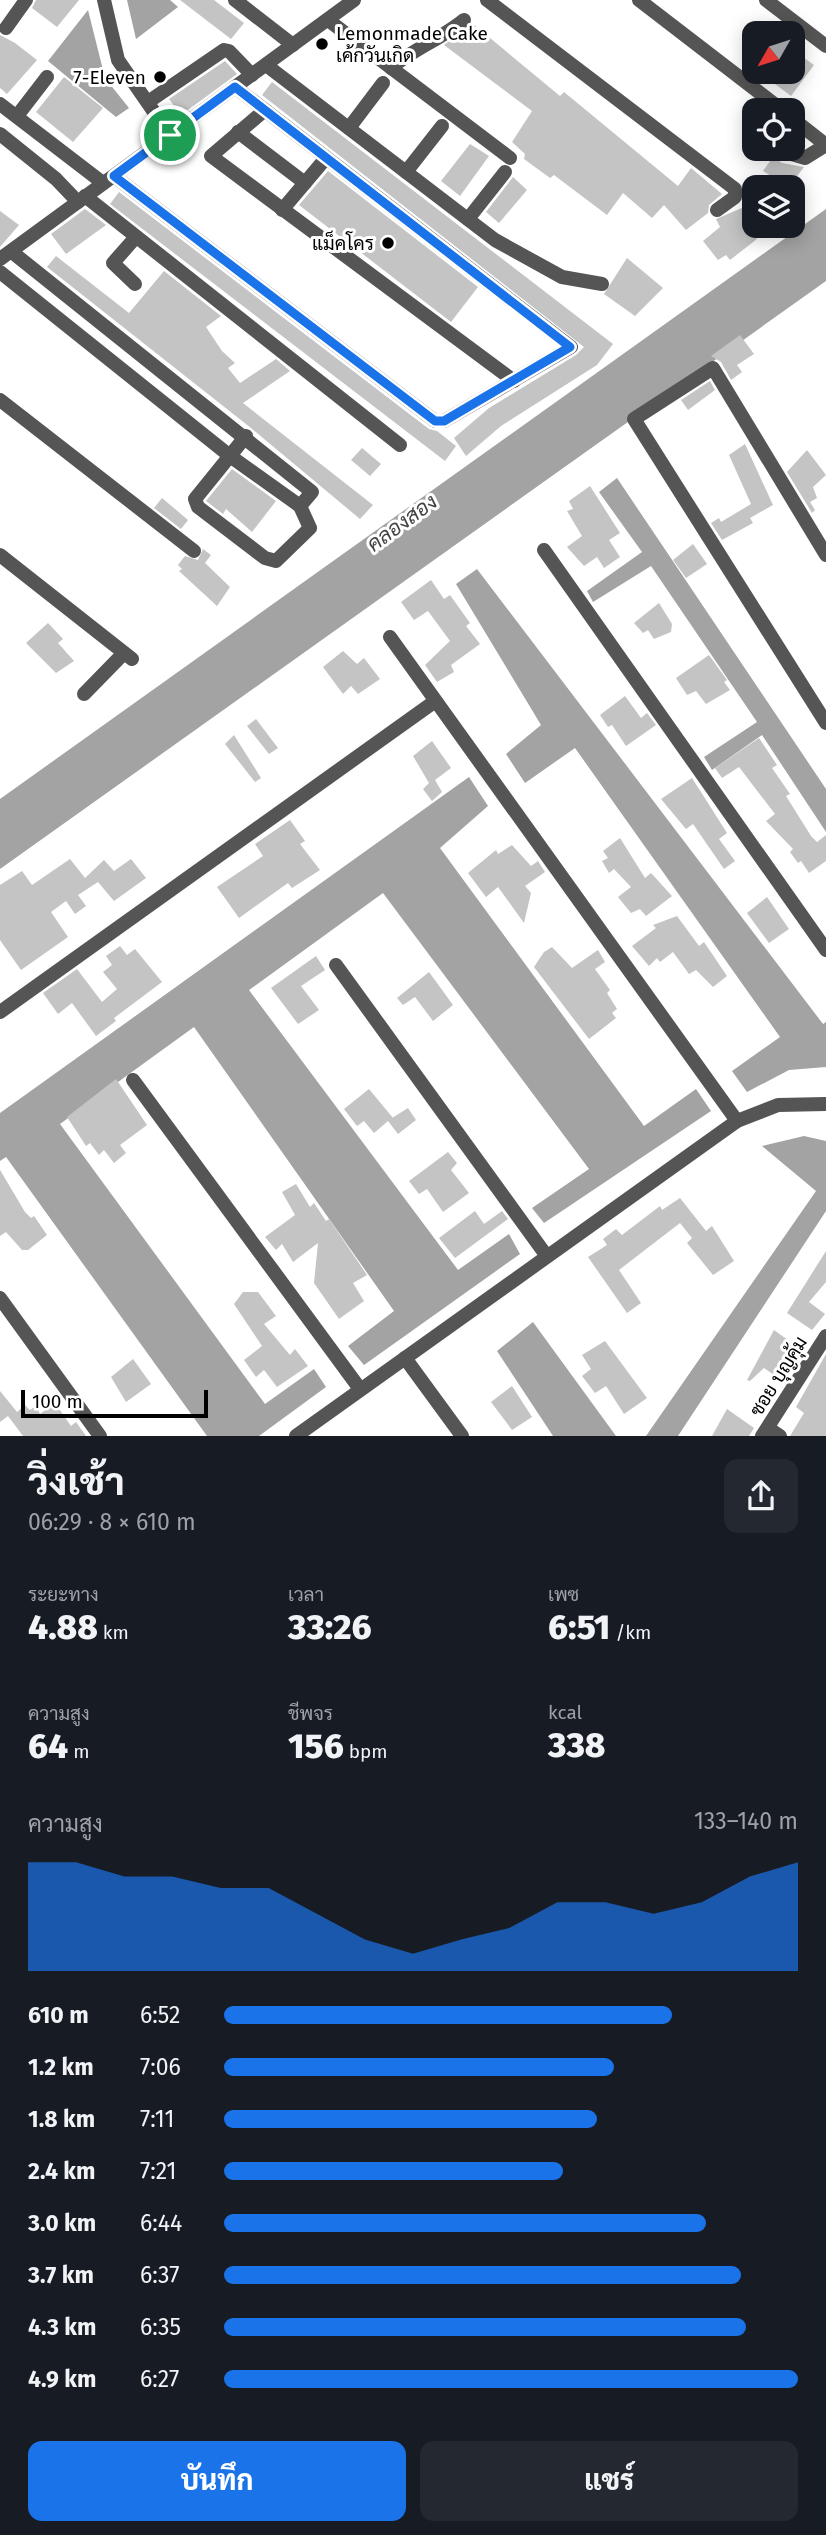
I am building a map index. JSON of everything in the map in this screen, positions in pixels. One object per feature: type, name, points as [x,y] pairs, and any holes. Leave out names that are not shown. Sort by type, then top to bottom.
[{"type":"street","points":[[6,28],[26,0]]},
{"type":"street","points":[[104,0],[118,60],[170,135]]},
{"type":"street","points":[[235,0],[293,45]]},
{"type":"street","points":[[299,506],[312,490],[246,436],[5,254],[354,0]]},
{"type":"street","points":[[487,0],[735,189],[735,197],[717,210]]},
{"type":"street","points":[[639,0],[766,98]]},
{"type":"street","points":[[766,0],[826,46]]},
{"type":"street","points":[[328,20],[391,68],[508,165],[468,219]]},
{"type":"street","points":[[391,68],[412,52],[434,43],[464,20]]},
{"type":"street","points":[[148,102],[224,50],[229,51],[252,75]]},
{"type":"street","points":[[266,65],[495,240],[562,277],[603,284]]},
{"type":"street","points":[[17,116],[47,77]]},
{"type":"street","points":[[349,128],[383,83]]},
{"type":"street","points":[[0,104],[109,179],[435,421],[444,421],[570,347],[235,87]]},
{"type":"street","points":[[265,110],[211,156],[514,381]]},
{"type":"street","points":[[406,172],[442,125]]},
{"type":"street","points":[[805,128],[826,145],[805,158]]},
{"type":"street","points":[[239,132],[305,183]]},
{"type":"street","points":[[0,134],[400,445]]},
{"type":"street","points":[[282,210],[326,158]]},
{"type":"street","points":[[135,238],[113,263],[135,284]]},
{"type":"street","points":[[0,272],[230,456],[299,506],[310,528],[276,561],[265,558],[219,525],[198,507],[195,499],[230,456],[246,436]]},
{"type":"street","points":[[826,555],[713,368],[634,419],[826,723]]},
{"type":"street","points":[[0,400],[194,551]]},
{"type":"street","points":[[544,550],[826,950]]},
{"type":"street","points":[[0,555],[128,656],[84,694]]},
{"type":"street","points":[[390,638],[737,1121]]},
{"type":"street","points":[[0,1012],[434,702]]},
{"type":"street","points":[[336,965],[546,1255]]},
{"type":"street","points":[[133,1080],[360,1390]]},
{"type":"street","points":[[296,1436],[737,1121],[778,1105],[826,1104]]},
{"type":"street","points":[[0,1298],[100,1436]]},
{"type":"street","name":"ซอย บุญคุ้ม","points":[[770,1433],[826,1336]]},
{"type":"street","points":[[405,1358],[462,1436]]},
{"type":"water","points":[[127,0],[170,0],[178,7],[136,39]]},
{"type":"water","points":[[88,10],[105,78],[129,108],[116,117],[48,61]]},
{"type":"water","name":"คลองสอง","points":[[826,209],[826,281],[0,869],[0,799],[785,238],[805,238],[805,224]]},
{"type":"water","points":[[617,478],[826,789],[826,832],[762,735],[712,770],[704,757],[757,722],[651,566],[593,602],[587,591],[642,552],[599,492]]},
{"type":"water","points":[[477,569],[823,1024],[826,1022],[826,1067],[789,1070],[747,1092],[732,1071],[780,1037],[575,748],[525,783],[506,754],[541,725],[456,584]]},
{"type":"water","points":[[469,777],[488,806],[440,848],[644,1126],[696,1089],[711,1111],[544,1223],[532,1208],[589,1169],[383,893],[249,990],[458,1270],[509,1234],[520,1254],[364,1365],[348,1346],[394,1311],[194,1027],[60,1124],[265,1404],[314,1369],[326,1387],[259,1436],[207,1436],[6,1157],[0,1161],[0,1113]]},
{"type":"water","points":[[804,1136],[826,1141],[826,1211],[678,1436],[646,1436],[816,1191],[762,1146]]},
{"type":"water","points":[[533,1322],[616,1436],[553,1436],[497,1351]]},
{"type":"building","points":[[36,0],[79,0],[57,27],[32,8]]},
{"type":"building","points":[[180,0],[214,0],[244,23],[231,39]]},
{"type":"building","points":[[473,24],[560,96],[564,92],[678,186],[691,168],[722,194],[709,205],[708,213],[686,230],[664,205],[652,218],[623,193],[607,215],[554,175],[550,178],[524,159],[525,154],[512,142],[532,111],[444,45]]},
{"type":"building","points":[[0,35],[37,60],[7,94],[0,88]]},
{"type":"building","points":[[805,59],[814,65],[805,77]]},
{"type":"building","points":[[225,61],[237,74],[181,115],[169,99]]},
{"type":"building","points":[[64,77],[103,108],[73,142],[36,112]]},
{"type":"building","points":[[272,82],[613,344],[597,365],[501,426],[466,456],[454,438],[489,408],[576,355],[584,347],[262,95]]},
{"type":"building","points":[[775,84],[800,84],[791,96]]},
{"type":"building","points":[[470,144],[489,156],[460,196],[441,181]]},
{"type":"building","points":[[770,161],[804,167],[798,175],[770,175],[763,171]]},
{"type":"building","name":"แม็คโคร","points":[[328,171],[478,287],[451,322],[299,205]]},
{"type":"building","points":[[513,177],[527,190],[499,223],[486,212]]},
{"type":"building","points":[[119,192],[429,429],[437,431],[456,446],[445,461],[110,204]]},
{"type":"building","points":[[742,208],[742,238],[757,239],[730,260],[726,255],[718,260],[703,241],[720,227],[716,219]]},
{"type":"building","points":[[85,209],[106,225],[66,254],[51,234]]},
{"type":"building","points":[[0,211],[19,225],[0,247]]},
{"type":"building","points":[[56,256],[129,313],[164,271],[221,316],[206,327],[222,351],[235,363],[228,368],[240,383],[276,359],[290,371],[243,403],[373,505],[360,519],[251,428],[47,267]]},
{"type":"building","points":[[627,258],[663,288],[635,316],[604,294]]},
{"type":"building","points":[[740,335],[754,354],[737,365],[742,372],[731,380],[721,362],[711,356]]},
{"type":"building","points":[[710,381],[715,390],[688,410],[681,400]]},
{"type":"building","points":[[745,444],[773,505],[750,518],[753,523],[722,540],[711,523],[719,518],[721,522],[751,504],[729,455]]},
{"type":"building","points":[[362,448],[381,464],[370,476],[351,460]]},
{"type":"building","points":[[807,450],[826,475],[813,487],[817,498],[810,502],[815,510],[812,513],[787,472]]},
{"type":"building","points":[[232,469],[276,501],[252,532],[226,509],[223,514],[206,501]]},
{"type":"building","points":[[590,486],[620,533],[609,540],[620,557],[604,568],[597,557],[584,566],[567,547],[582,536],[567,511],[573,509],[569,501]]},
{"type":"building","points":[[162,498],[188,520],[181,529],[154,508]]},
{"type":"building","points":[[693,544],[707,564],[686,578],[673,560]]},
{"type":"building","points":[[203,549],[211,555],[205,563],[230,587],[217,606],[179,571],[182,569],[178,565],[185,556],[198,560]]},
{"type":"building","points":[[431,580],[444,599],[450,595],[470,623],[466,626],[480,644],[451,665],[454,672],[437,682],[425,665],[450,641],[428,611],[414,620],[401,602]]},
{"type":"building","points":[[659,603],[672,624],[671,632],[654,639],[648,630],[643,633],[634,623]]},
{"type":"building","points":[[48,623],[63,639],[58,643],[74,661],[56,673],[26,643]]},
{"type":"building","points":[[343,651],[357,664],[364,658],[380,679],[358,694],[351,686],[343,694],[323,667]]},
{"type":"building","points":[[709,655],[727,680],[724,682],[730,690],[706,704],[696,691],[687,695],[676,678]]},
{"type":"building","points":[[625,696],[641,718],[647,713],[656,725],[626,746],[612,725],[608,727],[600,715]]},
{"type":"building","points":[[256,719],[278,748],[269,754],[247,726]]},
{"type":"building","points":[[234,735],[261,778],[255,782],[225,744]]},
{"type":"building","points":[[759,738],[777,765],[772,768],[790,794],[786,796],[811,836],[817,842],[826,835],[826,861],[809,873],[801,861],[798,863],[790,852],[793,849],[766,821],[775,814],[739,767],[722,778],[715,768]]},
{"type":"building","points":[[432,741],[451,768],[435,780],[442,792],[432,801],[423,789],[429,783],[413,756]]},
{"type":"building","points":[[692,778],[727,833],[719,839],[735,861],[724,869],[693,824],[686,829],[661,799]]},
{"type":"building","points":[[290,820],[305,841],[300,844],[320,870],[292,888],[288,883],[239,918],[217,887],[263,856],[255,844]]},
{"type":"building","points":[[620,838],[645,878],[651,873],[672,896],[646,916],[640,909],[631,913],[618,897],[631,887],[614,869],[609,873],[602,861],[608,858],[603,851]]},
{"type":"building","points":[[512,845],[531,866],[538,861],[545,872],[525,886],[531,893],[524,923],[498,887],[486,897],[468,873],[496,850],[498,854]]},
{"type":"building","points":[[70,859],[85,878],[104,860],[114,871],[131,859],[146,878],[114,901],[98,882],[78,895],[86,906],[75,914],[66,901],[51,912],[68,937],[21,970],[0,940],[0,885],[22,871],[32,885]]},
{"type":"building","points":[[767,897],[789,929],[769,943],[747,913]]},
{"type":"building","points":[[677,916],[699,946],[704,942],[727,976],[713,987],[696,970],[689,974],[673,952],[660,962],[657,958],[649,966],[632,946],[656,928],[653,925]]},
{"type":"building","points":[[120,946],[127,955],[135,949],[162,982],[114,1018],[116,1021],[96,1036],[72,1003],[58,1014],[43,993],[77,969],[102,1002],[117,989],[103,972],[112,965],[106,956]]},
{"type":"building","points":[[552,947],[572,968],[598,950],[605,962],[595,969],[610,990],[607,993],[617,1009],[612,1013],[616,1018],[589,1039],[534,967],[544,952]]},
{"type":"building","points":[[316,956],[325,970],[301,986],[319,1010],[298,1024],[271,988]]},
{"type":"building","points":[[429,972],[453,1005],[433,1021],[415,997],[403,1005],[397,998]]},
{"type":"building","points":[[116,1079],[147,1125],[120,1145],[126,1153],[114,1163],[104,1150],[99,1155],[90,1143],[86,1146],[67,1117]]},
{"type":"building","points":[[369,1089],[393,1118],[408,1108],[416,1120],[398,1134],[388,1121],[374,1133],[364,1121],[357,1126],[344,1109]]},
{"type":"building","points":[[448,1152],[457,1163],[451,1170],[469,1193],[443,1212],[427,1189],[419,1194],[409,1181]]},
{"type":"building","points":[[0,1170],[25,1212],[31,1218],[34,1216],[47,1235],[28,1250],[22,1250],[6,1232],[0,1236]]},
{"type":"building","points":[[296,1184],[310,1207],[314,1203],[326,1221],[329,1219],[367,1275],[353,1283],[364,1301],[339,1319],[314,1283],[318,1243],[293,1262],[282,1244],[276,1250],[265,1237],[295,1215],[282,1192]]},
{"type":"building","points":[[680,1198],[706,1231],[712,1226],[734,1261],[713,1275],[687,1243],[692,1238],[680,1223],[619,1270],[641,1303],[627,1313],[588,1257],[607,1245],[603,1239],[616,1229],[622,1235],[660,1206],[662,1210]]},
{"type":"building","points":[[475,1211],[484,1224],[502,1211],[508,1219],[455,1258],[439,1238]]},
{"type":"building","points":[[826,1251],[826,1282],[809,1302],[825,1314],[812,1330],[787,1313]]},
{"type":"building","points":[[243,1292],[258,1292],[276,1316],[264,1324],[290,1355],[295,1349],[308,1366],[277,1387],[264,1370],[256,1377],[244,1360],[262,1346],[234,1304]]},
{"type":"building","points":[[774,1330],[792,1343],[790,1345],[800,1354],[781,1380],[764,1368],[750,1381],[747,1380]]},
{"type":"building","points":[[605,1341],[647,1398],[624,1414],[606,1386],[595,1393],[582,1376],[591,1369],[582,1355]]},
{"type":"building","points":[[826,1354],[826,1436],[790,1436],[804,1413],[796,1407]]},
{"type":"building","points":[[133,1359],[151,1384],[126,1402],[111,1377]]},
{"type":"building","points":[[512,1386],[532,1417],[512,1430],[491,1402]]},
{"type":"building","points":[[0,1391],[17,1412],[25,1405],[30,1410],[36,1406],[40,1414],[55,1403],[71,1426],[76,1422],[86,1436],[23,1436],[8,1416],[0,1422]]},
{"type":"building","points":[[727,1409],[754,1428],[749,1436],[712,1436]]},
{"type":"place","name":"Lemonmade Cake เค้กวันเกิด","points":[[322,44]]},
{"type":"place","name":"7-Eleven","points":[[160,77]]},
{"type":"place","name":"แม็คโคร","points":[[388,243]]},
{"type":"route","points":[[235,87],[570,347],[444,421],[428,418],[114,176],[170,135],[235,87]]}]
